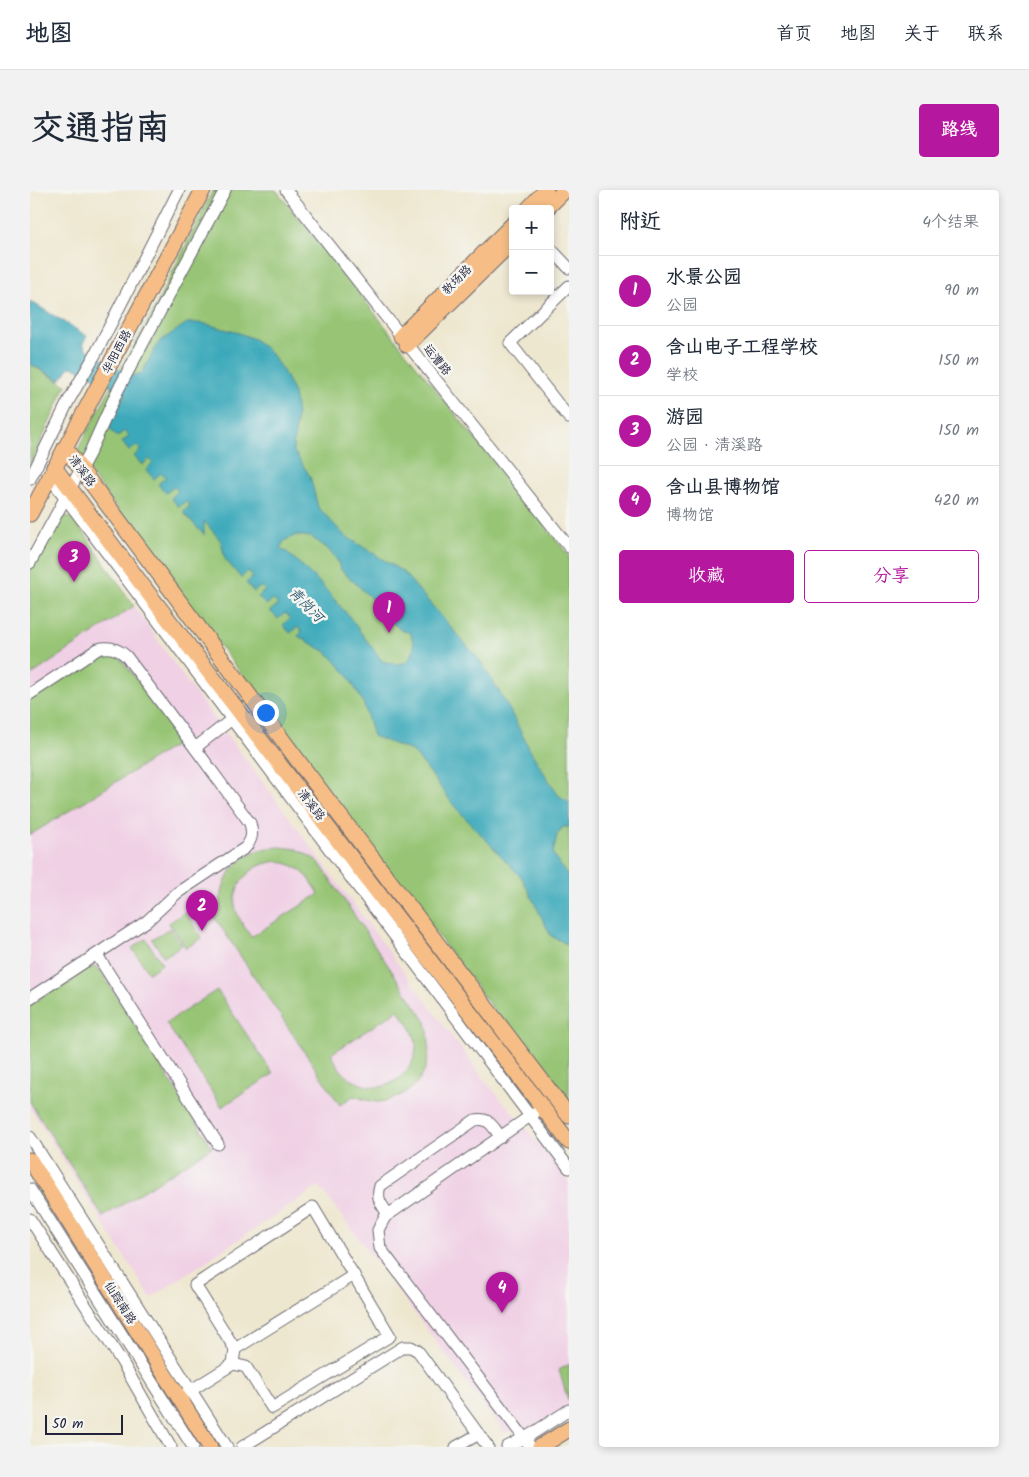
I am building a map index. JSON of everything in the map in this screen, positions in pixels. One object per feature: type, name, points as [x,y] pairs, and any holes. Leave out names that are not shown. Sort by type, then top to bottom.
[{"type":"main road","name":"华阳西路","points":[[30,514],[203,190]]},
{"type":"main road","points":[[532,205],[546,190]]},
{"type":"main road","points":[[550,205],[565,190]]},
{"type":"main road","name":"教场路","points":[[404,341],[509,228]]},
{"type":"main road","name":"教场路","points":[[404,341],[509,245]]},
{"type":"main road","name":"清溪路","points":[[65,448],[248,694],[569,1116]]},
{"type":"main road","name":"清溪路","points":[[52,472],[233,712],[395,914],[569,1142]]},
{"type":"main road","points":[[233,712],[248,694]]},
{"type":"main road","points":[[395,914],[408,905]]},
{"type":"main road","name":"仙踪南路","points":[[32,1169],[56,1216],[185,1394],[210,1447]]},
{"type":"main road","points":[[540,1447],[569,1429]]},
{"type":"street","points":[[30,480],[69,400],[85,375],[179,190]]},
{"type":"street","points":[[30,563],[81,470],[117,392],[225,190]]},
{"type":"street","name":"运漕路","points":[[286,190],[569,547]]},
{"type":"street","points":[[552,250],[569,268]]},
{"type":"street","points":[[569,286],[510,343],[569,418]]},
{"type":"street","points":[[30,694],[98,649],[106,647],[120,651],[126,656],[195,748],[250,823],[252,831],[250,843],[245,848],[177,893],[147,921],[30,998]]},
{"type":"street","points":[[195,748],[233,712],[569,1168]]},
{"type":"street","points":[[97,955],[218,1144]]},
{"type":"street","points":[[528,1443],[380,1248],[378,1230],[385,1216],[556,1098]]},
{"type":"street","points":[[388,1214],[379,1200],[380,1186],[475,1120],[482,1118],[487,1120],[501,1136]]},
{"type":"street","points":[[30,1137],[185,1394],[227,1447]]},
{"type":"street","points":[[30,1189],[56,1216],[193,1447]]},
{"type":"street","points":[[185,1394],[233,1364],[246,1367],[272,1408],[390,1336],[313,1207],[195,1285],[235,1350],[233,1364]]},
{"type":"street","points":[[37,1229],[56,1216]]},
{"type":"street","points":[[30,1219],[122,1362],[171,1447]]},
{"type":"street","points":[[235,1350],[354,1276]]},
{"type":"street","points":[[242,1447],[403,1347],[411,1347],[418,1351],[488,1447]]},
{"type":"street","points":[[507,1447],[528,1443],[569,1410]]},
{"type":"street","points":[[456,1447],[479,1434]]},
{"type":"street","points":[[258,1436],[265,1447]]},
{"type":"shaded area","points":[[134,606],[189,685],[483,1078],[569,1182],[569,1409],[531,1432],[504,1432],[319,1186],[151,1298],[30,1108],[30,676]]},
{"type":"green space","points":[[213,190],[276,190],[569,556],[569,1110],[85,466],[78,449],[154,310]]},
{"type":"green space","points":[[30,364],[66,385],[30,466]]},
{"type":"green space","points":[[67,516],[76,521],[134,606],[30,676],[30,559],[57,519]]},
{"type":"green space","points":[[97,652],[115,653],[121,659],[182,741],[30,835],[30,697]]},
{"type":"green space","points":[[279,847],[297,849],[318,861],[426,1022],[429,1044],[426,1065],[422,1075],[409,1091],[385,1101],[376,1102],[353,1096],[340,1105],[211,912],[220,906],[226,879],[242,859],[259,850]],"holes":[[[278,861],[303,872],[319,894],[251,937],[237,913],[235,906],[236,892],[247,874],[259,866]],[[398,1010],[410,1027],[416,1042],[416,1051],[409,1068],[396,1081],[379,1087],[363,1085],[346,1076],[331,1054]]]},
{"type":"green space","points":[[185,912],[202,938],[186,948],[169,923]]},
{"type":"green space","points":[[170,928],[182,945],[164,957],[152,939]]},
{"type":"green space","points":[[146,939],[162,964],[149,973],[132,948]]},
{"type":"green space","points":[[87,967],[95,967],[100,970],[212,1147],[103,1217],[30,1102],[30,1005]]},
{"type":"green space","points":[[217,990],[273,1074],[222,1107],[166,1023]]},
{"type":"green space","points":[[569,1364],[569,1399],[568,1400],[559,1370]]},
{"type":"water","name":"青岗河","points":[[30,301],[87,336],[83,343],[86,349],[130,376],[141,374],[159,342],[187,323],[202,323],[239,333],[254,339],[269,351],[283,371],[294,393],[297,415],[293,450],[310,476],[318,507],[344,535],[403,572],[481,662],[506,703],[531,752],[558,795],[569,802],[569,827],[563,827],[557,835],[553,854],[569,878],[569,945],[551,936],[522,878],[455,807],[412,751],[373,736],[363,702],[347,674],[328,653],[298,636],[302,632],[298,627],[290,633],[283,625],[290,618],[285,613],[278,619],[270,611],[278,605],[273,599],[266,605],[258,597],[265,590],[261,586],[254,592],[246,583],[253,577],[248,571],[241,578],[225,559],[221,541],[204,521],[204,535],[183,512],[190,506],[186,501],[179,507],[171,498],[178,491],[174,487],[166,493],[158,484],[166,477],[161,473],[154,479],[146,470],[153,463],[149,459],[142,465],[134,456],[141,450],[137,445],[129,451],[122,442],[129,436],[124,431],[117,437],[110,429],[111,419],[125,395],[123,392],[76,368],[70,367],[60,380],[30,364]],"holes":[[[296,535],[311,537],[327,548],[337,560],[341,570],[370,597],[374,607],[402,631],[410,632],[414,649],[406,663],[394,664],[382,661],[348,615],[320,583],[287,552],[280,549],[284,541]]]},
{"type":"place","name":"游园","points":[[74,582]]},
{"type":"place","name":"水景公园","points":[[389,633]]},
{"type":"place","name":"含山电子工程学校","points":[[202,931]]},
{"type":"place","name":"含山县博物馆","points":[[502,1313]]}]
